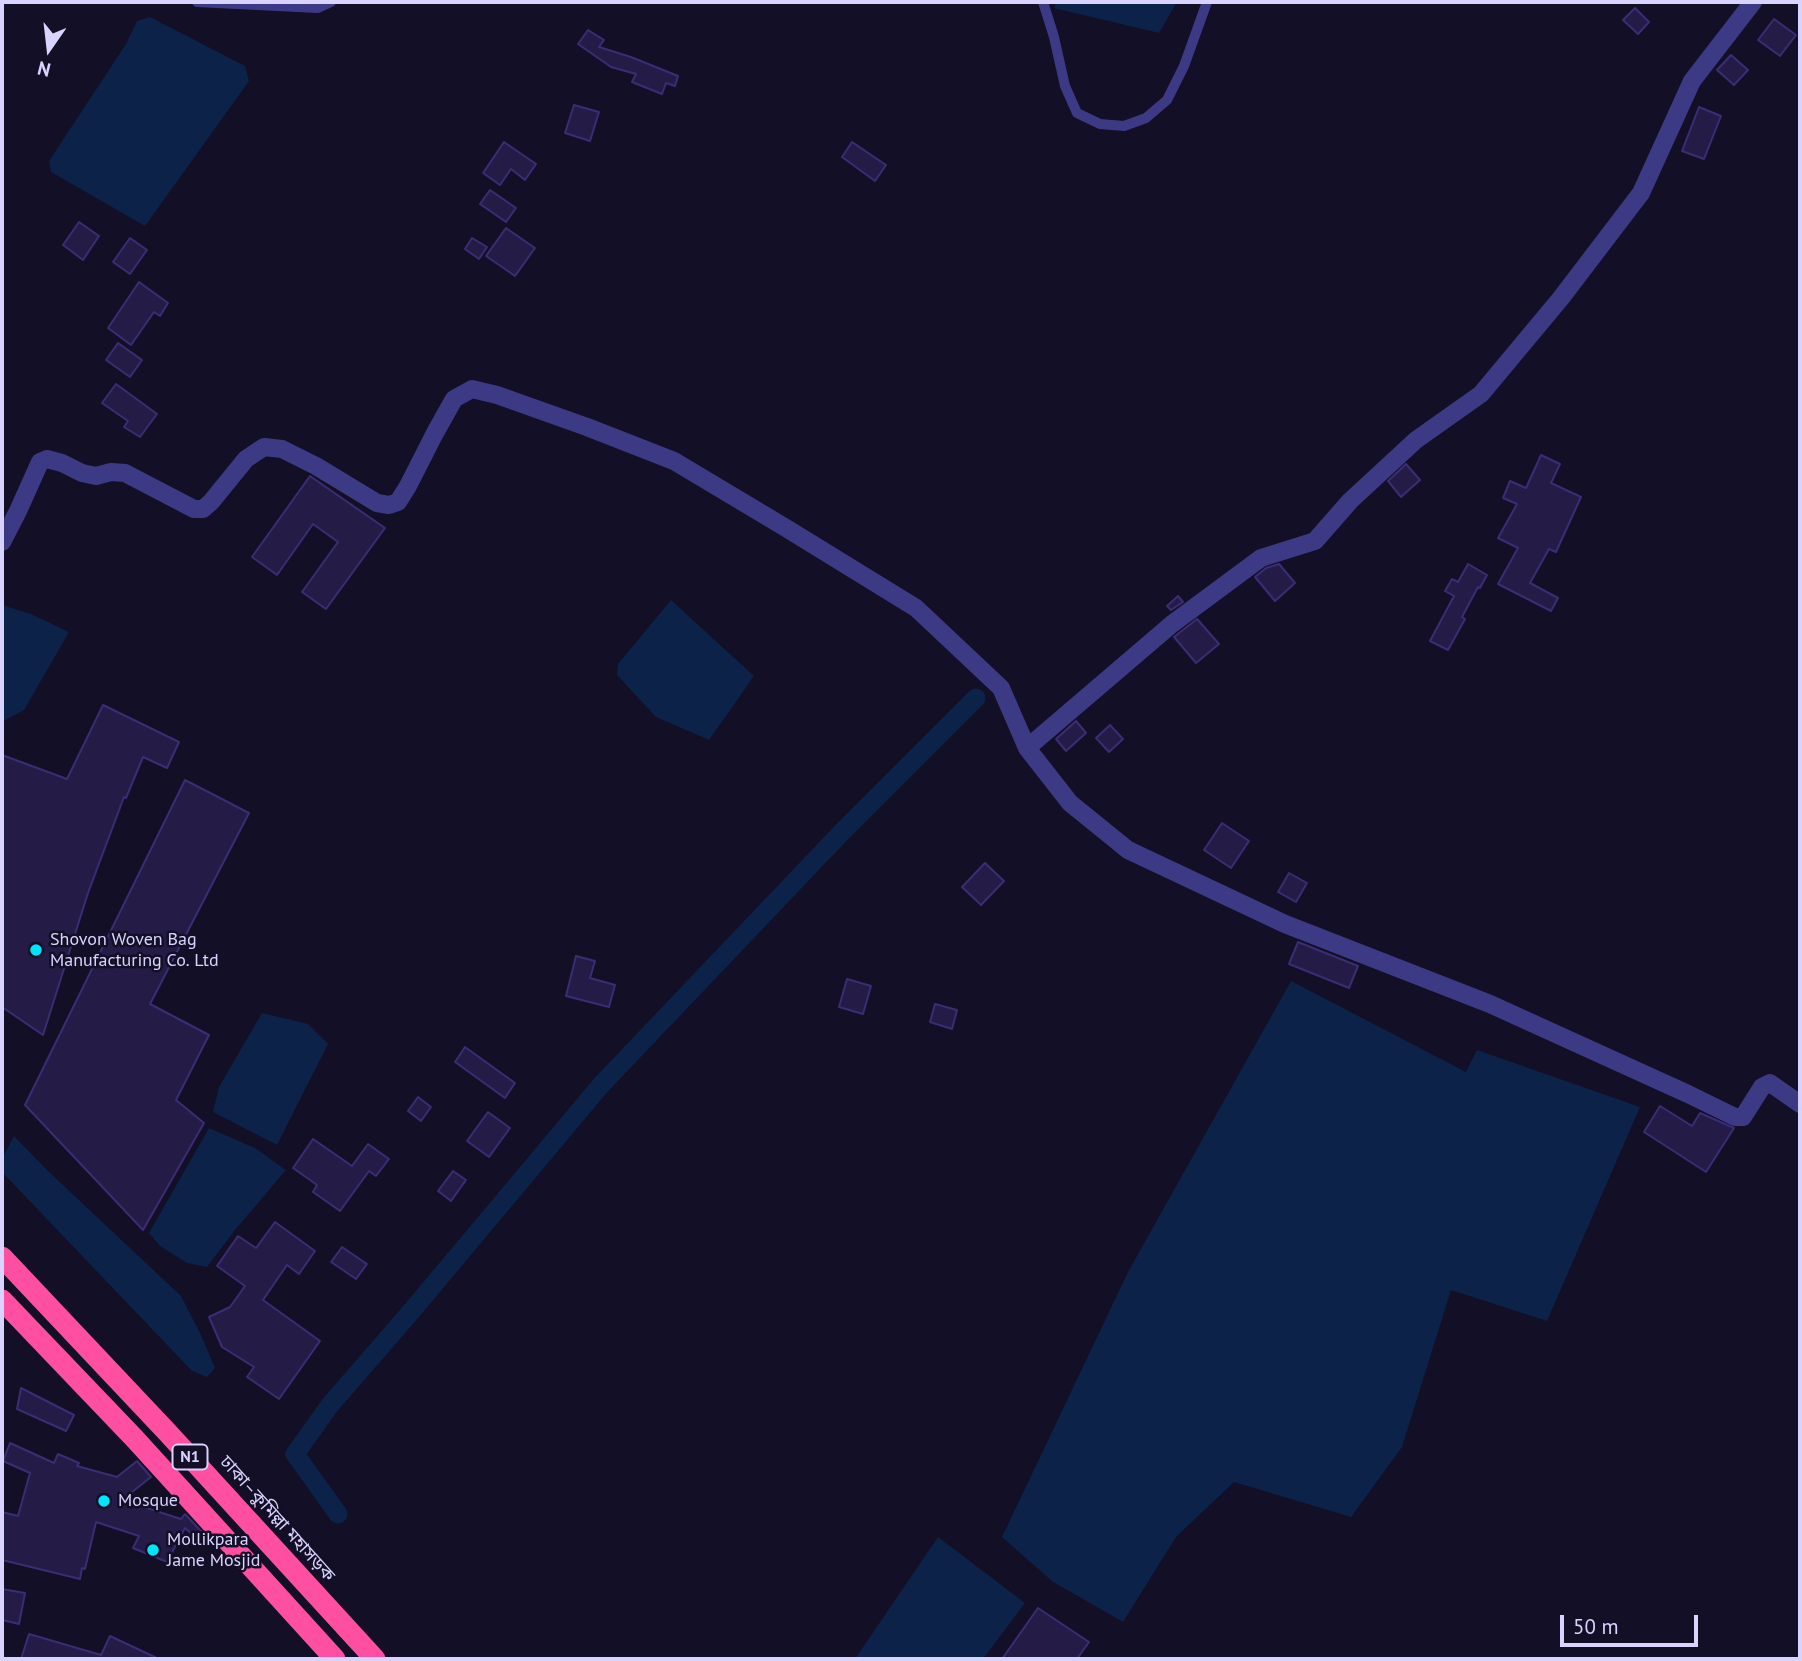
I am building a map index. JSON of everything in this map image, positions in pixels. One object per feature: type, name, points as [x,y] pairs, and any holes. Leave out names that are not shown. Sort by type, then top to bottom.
[{"type":"highway","name":"ঢাকা–কুমিল্লা মহাসড়ক","points":[[2,1257],[169,1433],[375,1659]]},
{"type":"highway","name":"N1","points":[[2,1300],[135,1439],[335,1659]]},
{"type":"street","points":[[1027,748],[1172,624],[1261,558],[1315,541],[1350,502],[1416,440],[1481,394],[1561,298],[1641,193],[1692,81],[1753,2]]},
{"type":"street","points":[[2,542],[40,462],[47,459],[96,476],[111,472],[125,473],[194,509],[203,509],[246,459],[264,447],[282,449],[377,503],[389,505],[398,502],[408,486],[454,399],[472,390],[497,395],[674,461],[916,608],[1001,688],[1027,748],[1070,803],[1128,850],[1285,924],[1490,1004],[1734,1117],[1743,1117],[1762,1087],[1770,1083],[1800,1104]]},
{"type":"lane","points":[[197,2],[318,8],[331,2]]},
{"type":"lane","points":[[1044,2],[1065,86],[1077,113],[1100,124],[1124,126],[1146,118],[1167,100],[1184,66],[1207,2]]},
{"type":"water","points":[[1057,2],[1177,2],[1159,33],[1054,8]]},
{"type":"water","points":[[150,17],[245,66],[249,81],[145,226],[51,172],[49,161],[126,44],[137,21]]},
{"type":"water","points":[[671,600],[754,676],[709,740],[656,717],[617,675],[618,664]]},
{"type":"water","points":[[2,605],[31,614],[69,632],[24,710],[2,722]]},
{"type":"water","points":[[1291,981],[1466,1072],[1477,1050],[1640,1107],[1547,1321],[1451,1290],[1402,1447],[1351,1517],[1234,1482],[1176,1537],[1123,1622],[1053,1582],[1002,1537],[1128,1272]]},
{"type":"water","points":[[262,1013],[308,1024],[328,1044],[277,1145],[213,1112],[219,1087]]},
{"type":"water","points":[[209,1128],[255,1148],[286,1170],[207,1267],[187,1263],[160,1246],[149,1233]]},
{"type":"water","points":[[14,1136],[181,1296],[215,1368],[207,1377],[192,1371],[2,1172],[2,1159]]},
{"type":"water","points":[[938,1537],[1025,1603],[983,1659],[855,1659]]},
{"type":"building","points":[[1635,8],[1649,22],[1638,34],[1623,20]]},
{"type":"building","points":[[1774,19],[1796,35],[1780,56],[1758,40]]},
{"type":"building","points":[[588,30],[604,40],[599,47],[678,76],[675,86],[666,83],[662,94],[632,82],[636,74],[611,67],[578,44]]},
{"type":"building","points":[[1731,55],[1748,70],[1734,85],[1717,70]]},
{"type":"building","points":[[574,105],[599,112],[590,141],[565,133]]},
{"type":"building","points":[[1699,107],[1721,116],[1704,159],[1682,151]]},
{"type":"building","points":[[504,142],[536,164],[525,180],[511,169],[500,185],[483,173]]},
{"type":"building","points":[[852,142],[886,165],[875,181],[842,157]]},
{"type":"building","points":[[490,190],[516,208],[506,222],[480,204]]},
{"type":"building","points":[[79,222],[99,236],[83,260],[63,245]]},
{"type":"building","points":[[506,228],[535,248],[515,276],[486,256]]},
{"type":"building","points":[[130,238],[147,250],[130,274],[113,262]]},
{"type":"building","points":[[472,238],[487,247],[479,259],[465,249]]},
{"type":"building","points":[[139,282],[168,303],[160,316],[154,312],[131,345],[108,328]]},
{"type":"building","points":[[118,343],[142,360],[130,377],[106,360]]},
{"type":"building","points":[[116,384],[157,414],[140,437],[124,427],[128,421],[102,403]]},
{"type":"building","points":[[1541,455],[1560,464],[1551,483],[1581,497],[1556,552],[1549,549],[1530,583],[1558,598],[1551,611],[1498,584],[1518,548],[1498,538],[1517,504],[1503,498],[1510,481],[1526,488]]},
{"type":"building","points":[[1406,464],[1420,480],[1401,497],[1388,481]]},
{"type":"building","points":[[310,476],[385,528],[326,609],[302,592],[338,542],[313,524],[277,575],[252,557]]},
{"type":"building","points":[[1279,564],[1295,583],[1275,601],[1255,577],[1266,568]]},
{"type":"building","points":[[1468,564],[1487,575],[1462,617],[1465,619],[1448,650],[1430,641],[1454,596],[1445,591],[1452,579],[1458,582]]},
{"type":"building","points":[[1178,596],[1183,602],[1171,610],[1167,606]]},
{"type":"building","points":[[1197,619],[1219,644],[1196,663],[1174,637]]},
{"type":"building","name":"Shovon Woven Bag Manufacturing Co. Ltd","points":[[103,705],[179,742],[167,768],[143,757],[126,798],[124,797],[88,893],[43,1035],[2,1007],[2,755],[67,779]]},
{"type":"building","points":[[1076,721],[1086,733],[1066,751],[1056,739]]},
{"type":"building","points":[[1110,725],[1123,739],[1109,752],[1096,738]]},
{"type":"building","points":[[185,780],[249,813],[150,1004],[209,1035],[176,1100],[204,1123],[143,1230],[25,1105]]},
{"type":"building","points":[[1222,823],[1249,841],[1231,868],[1204,850]]},
{"type":"building","points":[[985,863],[1004,881],[981,905],[962,887]]},
{"type":"building","points":[[1289,873],[1307,883],[1296,902],[1278,892]]},
{"type":"building","points":[[1298,942],[1358,966],[1349,988],[1289,964]]},
{"type":"building","points":[[576,956],[595,961],[590,978],[615,985],[609,1007],[566,996]]},
{"type":"building","points":[[847,979],[871,986],[863,1014],[839,1007]]},
{"type":"building","points":[[935,1004],[957,1010],[952,1029],[930,1022]]},
{"type":"building","points":[[465,1047],[515,1083],[505,1098],[455,1062]]},
{"type":"building","points":[[418,1097],[431,1107],[421,1121],[408,1111]]},
{"type":"building","points":[[1660,1106],[1692,1126],[1700,1113],[1734,1128],[1706,1172],[1644,1132]]},
{"type":"building","points":[[488,1112],[510,1128],[489,1157],[467,1141]]},
{"type":"building","points":[[313,1139],[352,1166],[368,1144],[389,1159],[376,1176],[369,1171],[340,1211],[313,1192],[317,1185],[293,1168]]},
{"type":"building","points":[[453,1171],[466,1180],[451,1201],[438,1191]]},
{"type":"building","points":[[275,1222],[315,1251],[299,1274],[287,1265],[263,1300],[320,1341],[279,1399],[247,1377],[254,1367],[222,1347],[209,1317],[230,1307],[245,1286],[217,1266],[238,1236],[256,1248]]},
{"type":"building","points":[[342,1247],[367,1264],[356,1279],[331,1262]]},
{"type":"building","points":[[21,1388],[74,1415],[66,1431],[17,1409]]},
{"type":"building","points":[[10,1443],[54,1463],[58,1454],[79,1463],[77,1466],[117,1477],[137,1461],[151,1477],[122,1500],[181,1519],[185,1514],[209,1540],[204,1545],[185,1528],[167,1562],[133,1548],[139,1536],[96,1522],[85,1569],[82,1568],[80,1579],[2,1560],[2,1512],[18,1516],[30,1473],[3,1461]]},
{"type":"building","points":[[2,1589],[25,1593],[19,1624],[2,1620]]},
{"type":"building","points":[[1038,1608],[1089,1642],[1077,1659],[1002,1659]]},
{"type":"building","points":[[29,1634],[101,1655],[110,1636],[159,1659],[21,1659]]},
{"type":"waterway","points":[[338,1514],[295,1454],[330,1405],[601,1085],[840,834],[976,698]]},
{"type":"place","name":"Shovon Woven Bag Manufacturing Co. Ltd","points":[[36,950]]},
{"type":"place","name":"Mosque","points":[[104,1501]]},
{"type":"place","name":"Mollikpara Jame Mosjid","points":[[153,1550]]}]
